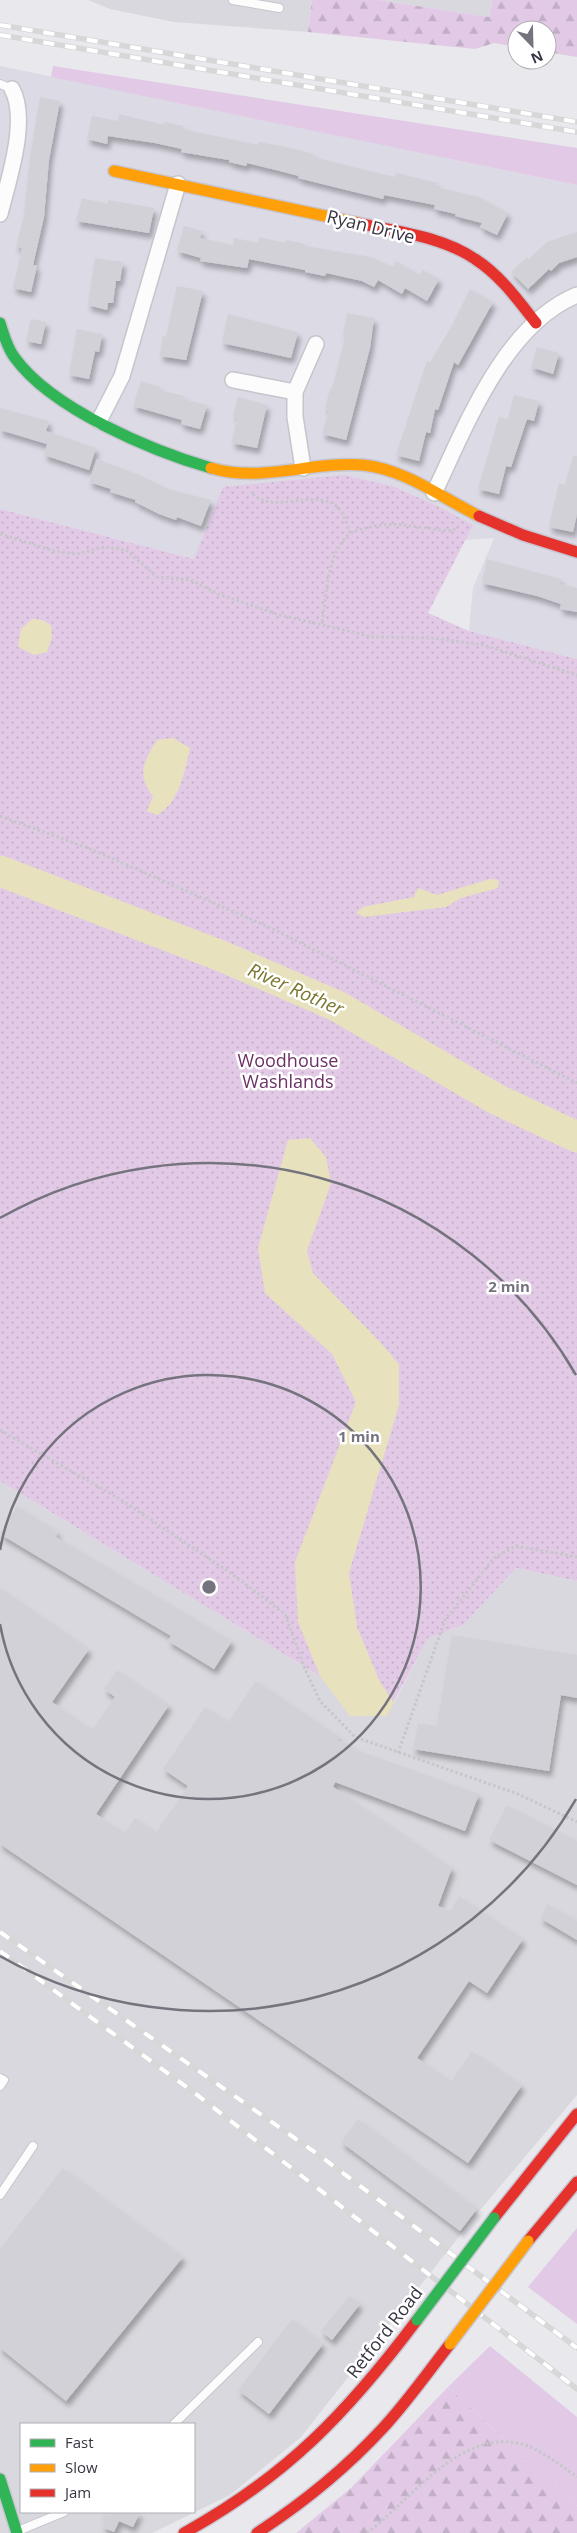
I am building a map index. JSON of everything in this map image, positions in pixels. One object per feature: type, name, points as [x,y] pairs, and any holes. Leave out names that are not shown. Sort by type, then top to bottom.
[{"type":"street","points":[[0,214],[5,175],[18,117],[17,98],[6,86]]},
{"type":"street","name":"Ryan Drive","points":[[114,171],[303,210],[414,236],[456,249],[475,259],[499,278],[536,323]]},
{"type":"street","points":[[99,421],[122,376],[178,184]]},
{"type":"street","points":[[434,492],[483,391],[497,369],[536,323],[554,307],[577,296]]},
{"type":"street","points":[[0,323],[5,340],[16,361],[40,383],[99,421],[194,464],[243,474],[340,465],[382,469],[434,492],[511,531],[577,552]]},
{"type":"street","points":[[303,468],[295,417],[295,392],[316,344]]},
{"type":"street","points":[[233,380],[295,392]]},
{"type":"street","name":"Retford Road","points":[[184,2533],[213,2518],[258,2489],[299,2456],[380,2370],[494,2218],[577,2114]]},
{"type":"street","points":[[257,2533],[296,2506],[338,2472],[377,2434],[450,2344],[528,2241],[577,2182]]},
{"type":"street","points":[[0,2478],[19,2532]]},
{"type":"lane","points":[[233,0],[279,8]]},
{"type":"lane","points":[[0,2078],[4,2080],[0,2086]]},
{"type":"lane","points":[[0,2195],[33,2146]]},
{"type":"lane","points":[[175,2423],[258,2342]]},
{"type":"lane","points":[[19,2532],[62,2513]]},
{"type":"path","points":[[243,474],[248,489],[258,500],[272,503],[323,500],[340,510],[350,532]]},
{"type":"path","points":[[322,623],[328,579],[336,550],[341,541],[350,532],[367,526],[394,523],[452,531],[471,512]]},
{"type":"path","points":[[0,534],[54,551],[77,554],[104,547],[126,550],[157,576],[191,580],[218,594],[280,614],[374,637],[434,638],[483,645],[577,675]]},
{"type":"path","points":[[0,816],[93,850],[273,929],[577,1082]]},
{"type":"path","points":[[0,1430],[123,1501],[232,1574],[285,1614],[305,1669],[320,1701],[355,1737],[518,1794],[577,1822]]},
{"type":"path","points":[[398,1753],[445,1620],[494,1558],[516,1546],[577,1557]]},
{"type":"path","points":[[367,2533],[429,2477],[467,2450],[491,2442],[523,2444],[577,2477]]},
{"type":"shaded area","points":[[88,0],[312,0],[308,32],[174,22],[110,9]]},
{"type":"shaded area","points":[[378,0],[493,0],[489,17]]},
{"type":"shaded area","points":[[0,66],[577,185],[577,659],[469,631],[473,588],[494,538],[194,559],[0,509]]},
{"type":"shaded area","points":[[32,619],[42,620],[51,625],[52,637],[47,652],[34,655],[18,647],[21,629]]},
{"type":"shaded area","points":[[173,738],[190,748],[176,795],[165,810],[157,815],[147,811],[153,796],[145,782],[144,768],[148,754],[157,740]]},
{"type":"shaded area","points":[[490,879],[499,880],[498,888],[461,898],[446,907],[364,917],[356,913],[363,907],[414,897],[418,888],[437,895]]},
{"type":"shaded area","points":[[310,1138],[326,1157],[331,1183],[307,1251],[313,1273],[399,1364],[399,1405],[349,1573],[357,1627],[380,1682],[394,1703],[386,1716],[350,1716],[320,1676],[298,1622],[295,1562],[356,1402],[332,1354],[265,1293],[258,1248],[288,1140]]},
{"type":"shaded area","points":[[0,1481],[320,1676],[350,1716],[394,1703],[428,1638],[463,1625],[516,1568],[577,1581],[577,2095],[476,2215],[301,2437],[230,2495],[195,2512],[195,2423],[20,2423],[20,2513],[193,2513],[152,2533],[0,2533]]},
{"type":"green space","points":[[312,0],[378,0],[489,17],[493,0],[577,0],[577,57],[557,54],[557,20],[507,20],[507,45],[494,43],[475,49],[308,32]]},
{"type":"green space","points":[[53,66],[577,148],[577,185],[51,77]]},
{"type":"green space","name":"Woodhouse Washlands","points":[[343,475],[392,486],[435,505],[473,525],[428,613],[469,631],[577,659],[577,1581],[516,1568],[463,1625],[428,1638],[386,1716],[350,1716],[320,1676],[0,1481],[0,509],[194,559],[223,487]]},
{"type":"green space","points":[[577,2228],[577,2324],[528,2287]]},
{"type":"green space","points":[[490,2346],[577,2417],[577,2506],[448,2387]]},
{"type":"green space","points":[[448,2387],[577,2506],[577,2533],[296,2533],[351,2488]]},
{"type":"building","points":[[40,97],[60,101],[49,160],[44,217],[33,265],[37,266],[31,292],[13,288],[22,248],[16,247],[24,216],[30,158]]},
{"type":"building","points":[[119,114],[164,125],[165,122],[183,126],[182,129],[258,145],[258,142],[282,146],[314,154],[313,157],[395,177],[396,173],[437,183],[436,187],[479,197],[508,213],[497,235],[480,227],[482,223],[434,209],[435,205],[384,195],[383,199],[298,178],[299,176],[276,170],[247,163],[246,166],[229,162],[229,160],[181,152],[182,149],[155,143],[108,136],[107,144],[87,139],[92,116],[118,121]]},
{"type":"building","points":[[82,198],[108,204],[108,200],[154,208],[149,233],[76,221]]},
{"type":"building","points":[[184,226],[202,231],[200,238],[233,245],[234,238],[258,243],[259,237],[285,243],[286,240],[305,244],[305,246],[371,257],[393,267],[396,261],[420,275],[423,270],[439,279],[427,301],[405,288],[402,294],[378,280],[374,287],[362,281],[326,273],[325,276],[249,259],[247,268],[200,261],[201,258],[177,251]]},
{"type":"building","points":[[577,232],[577,257],[559,263],[551,271],[549,269],[528,289],[511,272],[527,257],[529,259],[547,242]]},
{"type":"building","points":[[95,258],[123,262],[120,281],[116,281],[113,303],[108,303],[107,310],[88,305]]},
{"type":"building","points":[[177,286],[203,291],[186,360],[160,356],[163,336],[166,337]]},
{"type":"building","points":[[470,289],[493,302],[458,365],[454,362],[438,410],[435,409],[430,433],[426,432],[419,461],[396,455],[427,361],[430,362],[450,329]]},
{"type":"building","points":[[347,313],[374,318],[370,348],[346,440],[322,434],[329,410],[325,409],[330,388],[332,389],[346,334],[343,334]]},
{"type":"building","points":[[228,314],[298,332],[291,358],[222,343]]},
{"type":"building","points":[[31,319],[46,322],[41,344],[26,341]]},
{"type":"building","points":[[77,329],[102,334],[99,352],[95,351],[89,379],[69,375]]},
{"type":"building","points":[[537,347],[559,353],[553,374],[531,367]]},
{"type":"building","points":[[141,381],[160,387],[159,390],[184,396],[183,399],[207,405],[200,429],[181,424],[182,420],[133,406]]},
{"type":"building","points":[[514,395],[539,401],[534,421],[527,419],[511,467],[506,466],[499,494],[478,489],[499,417],[508,419]]},
{"type":"building","points":[[238,397],[267,405],[257,448],[232,443],[237,417],[233,416]]},
{"type":"building","points":[[0,408],[49,421],[46,431],[96,448],[89,470],[44,455],[47,444],[0,430]]},
{"type":"building","points":[[573,456],[577,456],[577,514],[573,532],[549,527],[559,483],[565,485]]},
{"type":"building","points":[[97,459],[139,475],[168,489],[211,500],[201,526],[177,517],[176,520],[159,514],[135,502],[136,500],[110,492],[111,489],[89,482]]},
{"type":"building","points":[[487,559],[561,579],[560,584],[577,588],[577,612],[560,609],[561,604],[537,596],[482,583]]},
{"type":"building","points":[[17,1506],[58,1532],[56,1537],[232,1641],[214,1669],[168,1641],[171,1636],[0,1534]]},
{"type":"building","points":[[0,1588],[89,1649],[52,1702],[92,1730],[115,1697],[104,1689],[117,1670],[169,1705],[96,1814],[124,1833],[135,1818],[156,1832],[188,1786],[163,1769],[205,1707],[228,1722],[256,1681],[339,1737],[337,1740],[354,1747],[354,1749],[479,1794],[465,1831],[335,1782],[333,1787],[452,1868],[438,1906],[451,1911],[459,1896],[523,1939],[487,1993],[469,1981],[417,2058],[451,2081],[472,2051],[522,2085],[468,2163],[0,1844]]},
{"type":"building","points":[[452,1635],[577,1655],[577,1698],[561,1695],[549,1771],[413,1749],[418,1723],[437,1726]]},
{"type":"building","points":[[507,1805],[577,1841],[577,1885],[489,1840]]},
{"type":"building","points":[[548,1904],[577,1921],[577,1940],[540,1918]]},
{"type":"building","points":[[358,2119],[477,2209],[460,2231],[341,2142]]},
{"type":"building","points":[[63,2168],[183,2257],[66,2401],[0,2348],[0,2249]]},
{"type":"building","points":[[349,2296],[360,2304],[332,2340],[321,2331]]},
{"type":"building","points":[[292,2319],[323,2344],[269,2414],[238,2390]]},
{"type":"building","points":[[102,2513],[140,2513],[133,2527],[119,2521],[114,2532],[102,2527],[107,2515]]},
{"type":"waterway","name":"River Rother","points":[[0,871],[221,956],[337,1006],[496,1099],[577,1137]]},
{"type":"railway","points":[[0,25],[577,122]]},
{"type":"railway","points":[[0,35],[577,132]]},
{"type":"railway","points":[[0,1932],[316,2153],[577,2348]]},
{"type":"railway","points":[[0,1951],[192,2091],[577,2389]]},
{"type":"traffic: fast","points":[[0,323],[12,354],[32,377],[53,394],[105,426],[161,451],[211,468]]},
{"type":"traffic: fast","points":[[417,2320],[494,2218]]},
{"type":"traffic: fast","points":[[0,2479],[17,2533]]},
{"type":"traffic: slow","points":[[114,171],[358,223]]},
{"type":"traffic: slow","points":[[211,468],[230,472],[268,473],[325,466],[363,465],[394,472],[408,478],[479,516]]},
{"type":"traffic: slow","points":[[450,2344],[528,2241]]},
{"type":"traffic: jam","points":[[358,223],[433,240],[462,251],[484,265],[501,280],[536,323]]},
{"type":"traffic: jam","points":[[479,516],[523,535],[577,552]]},
{"type":"traffic: jam","points":[[494,2218],[577,2114]]},
{"type":"traffic: jam","points":[[528,2241],[577,2182]]},
{"type":"traffic: jam","points":[[184,2533],[254,2489],[313,2440],[366,2384],[417,2320]]},
{"type":"traffic: jam","points":[[257,2533],[291,2510],[369,2443],[400,2408],[450,2344]]}]
